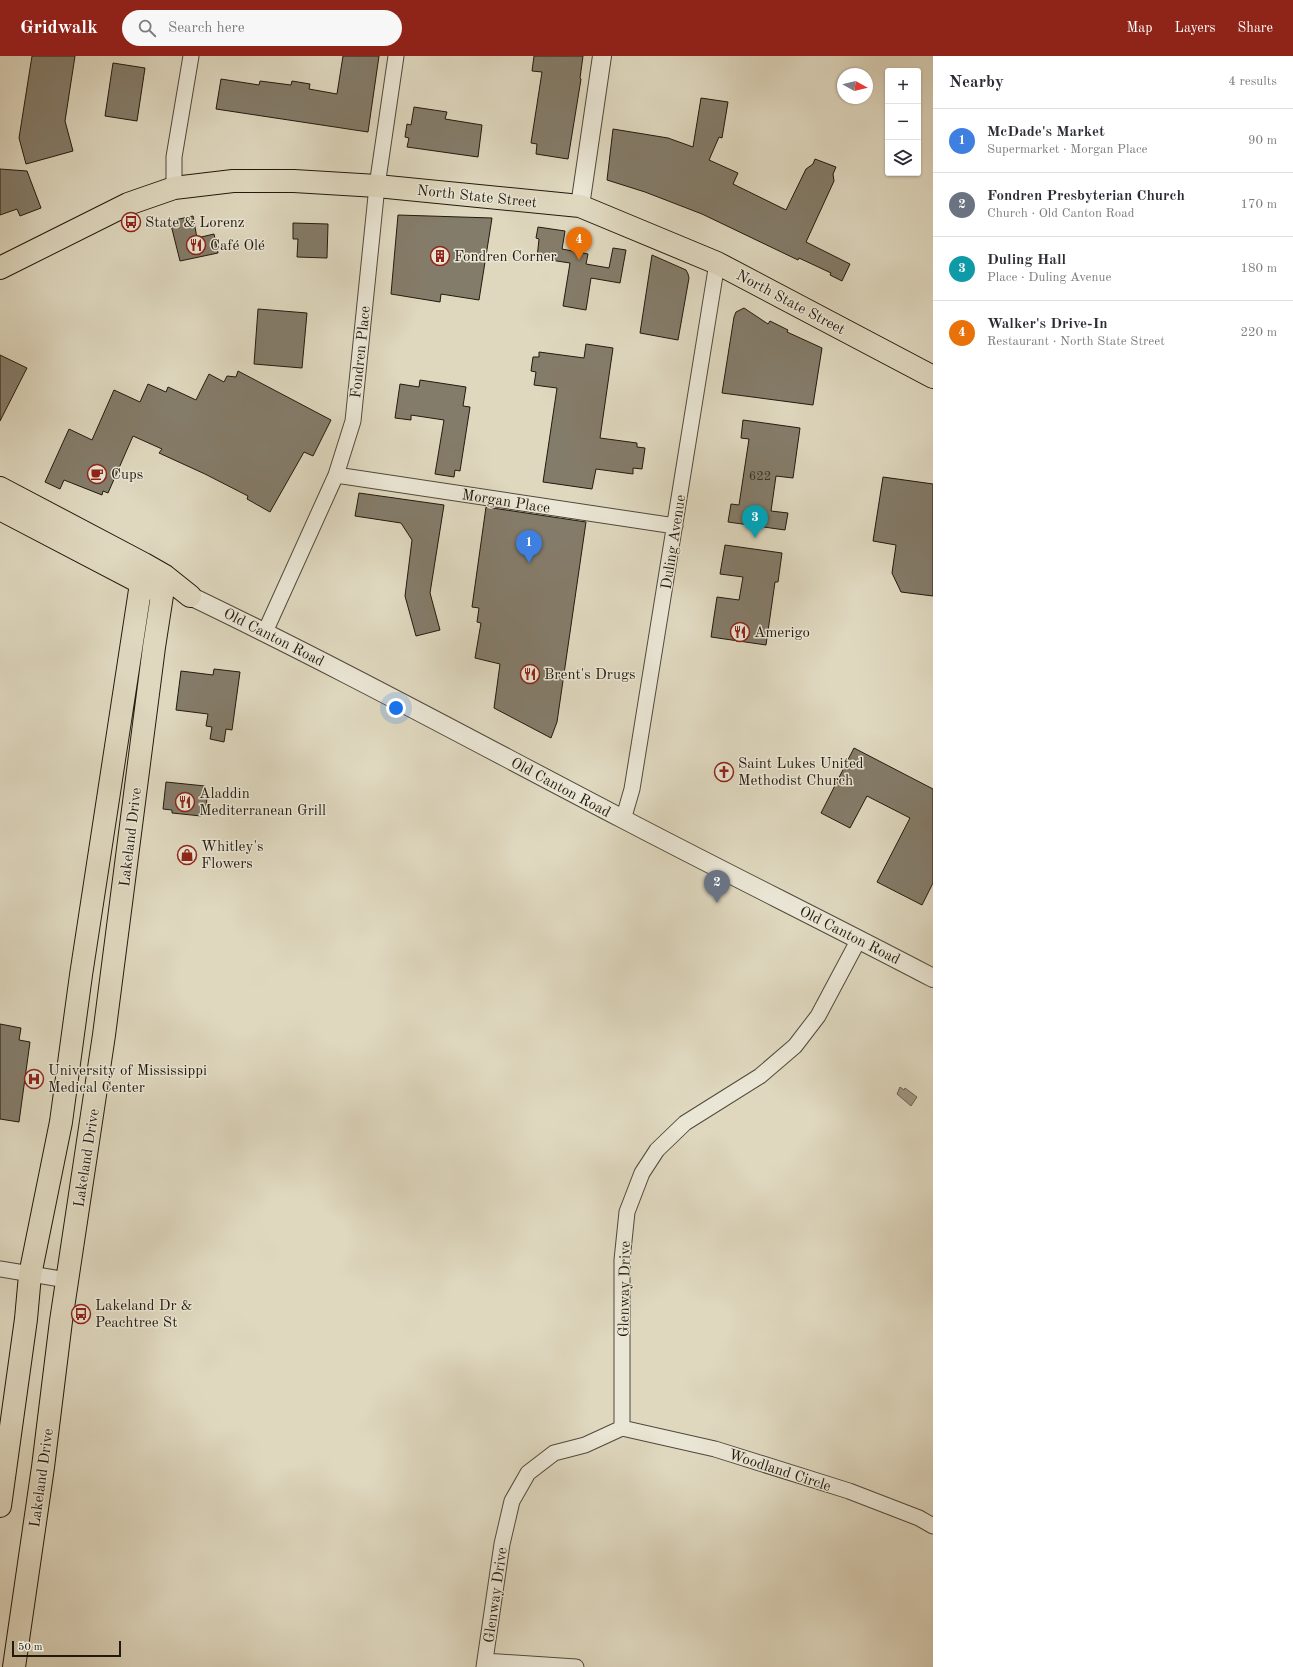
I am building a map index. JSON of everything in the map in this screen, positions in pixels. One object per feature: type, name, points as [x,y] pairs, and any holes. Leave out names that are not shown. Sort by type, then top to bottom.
[{"type":"main road","name":"North State Street","points":[[0,268],[128,204],[174,188],[243,181],[294,181],[377,186],[580,206],[717,263],[933,376]]},
{"type":"main road","name":"Old Canton Road","points":[[0,488],[142,573],[164,585],[190,596]]},
{"type":"main road","name":"Old Canton Road","points":[[0,509],[142,573]]},
{"type":"main road","name":"Lakeland Drive","points":[[0,1506],[26,1319],[30,1275],[61,1122],[81,975],[142,573]]},
{"type":"main road","name":"Lakeland Drive","points":[[14,1667],[43,1467],[67,1280],[104,1035],[164,585]]},
{"type":"street","points":[[174,188],[174,157],[191,56]]},
{"type":"street","name":"Fondren Place","points":[[265,632],[336,475],[353,421],[377,186],[396,56]]},
{"type":"street","points":[[580,206],[602,56]]},
{"type":"street","name":"Duling Avenue","points":[[623,820],[632,789],[717,263]]},
{"type":"street","name":"Morgan Place","points":[[336,475],[675,526]]},
{"type":"street","name":"Old Canton Road","points":[[190,596],[265,632],[623,820],[933,978]]},
{"type":"street","name":"Glenway Drive","points":[[484,1664],[502,1544],[512,1501],[528,1473],[554,1453],[585,1445],[622,1428],[622,1260],[628,1212],[642,1173],[657,1150],[685,1124],[760,1076],[795,1046],[818,1016],[858,939]]},
{"type":"street","points":[[0,1269],[67,1280]]},
{"type":"street","name":"Woodland Circle","points":[[622,1428],[715,1449],[848,1491],[919,1518],[933,1526]]},
{"type":"street","points":[[484,1664],[576,1667]]},
{"type":"shaded area","points":[[900,1087],[904,1090],[905,1088],[917,1097],[911,1106],[897,1094]]},
{"type":"building","points":[[32,56],[75,56],[65,121],[73,151],[26,164],[19,138]]},
{"type":"building","points":[[343,56],[379,56],[368,132],[216,109],[221,79],[259,85],[260,81],[291,85],[292,81],[310,84],[309,89],[337,94]]},
{"type":"building","points":[[534,56],[583,56],[581,79],[568,159],[536,154],[537,144],[531,143],[542,72],[532,71]]},
{"type":"building","points":[[113,63],[145,68],[137,121],[105,116]]},
{"type":"building","points":[[701,98],[728,102],[722,138],[719,137],[709,160],[738,173],[733,184],[786,210],[806,169],[813,164],[815,159],[836,167],[833,174],[834,181],[806,242],[850,264],[842,281],[830,275],[831,273],[799,258],[798,260],[702,214],[645,192],[607,180],[613,129],[668,138],[693,147]]},
{"type":"building","points":[[414,107],[447,112],[445,119],[482,125],[478,157],[407,147],[409,138],[405,137],[407,124],[411,125]]},
{"type":"building","points":[[0,169],[27,171],[41,208],[20,216],[17,209],[0,215]]},
{"type":"building","name":"Fondren Corner","points":[[398,215],[492,218],[479,300],[441,294],[440,302],[391,294]]},
{"type":"building","name":"Café Olé","points":[[193,216],[197,238],[214,234],[218,253],[180,261],[170,221]]},
{"type":"building","points":[[293,223],[328,224],[327,258],[297,257],[298,239],[293,239]]},
{"type":"building","points":[[538,227],[565,231],[562,249],[588,254],[586,264],[609,268],[613,248],[626,250],[620,283],[591,278],[586,310],[563,306],[570,263],[537,258],[539,239],[536,238]]},
{"type":"building","points":[[652,255],[686,270],[688,274],[689,278],[678,340],[640,333]]},
{"type":"building","points":[[744,308],[768,324],[770,321],[788,330],[787,332],[822,348],[813,405],[722,393],[734,317],[736,312]]},
{"type":"building","points":[[258,309],[307,313],[302,368],[254,364]]},
{"type":"building","points":[[586,344],[613,348],[600,438],[637,443],[637,447],[645,448],[642,469],[633,468],[633,474],[596,469],[592,489],[543,482],[557,388],[534,385],[536,372],[531,371],[533,357],[539,357],[539,352],[584,358]]},
{"type":"building","points":[[0,355],[27,368],[0,421]]},
{"type":"building","points":[[238,371],[331,420],[313,456],[304,452],[270,512],[247,499],[248,496],[159,453],[162,449],[133,436],[108,493],[103,491],[102,495],[64,480],[60,489],[45,482],[69,429],[92,440],[114,390],[140,402],[148,384],[166,392],[168,387],[196,400],[209,374],[224,382],[227,376],[236,377]]},
{"type":"building","points":[[420,380],[466,387],[463,406],[470,407],[460,471],[455,470],[454,477],[435,474],[444,420],[411,415],[411,420],[395,418],[400,384],[419,387]]},
{"type":"building","points":[[743,420],[800,428],[793,478],[776,476],[771,511],[788,513],[785,530],[728,522],[731,504],[739,505],[749,439],[741,438]]},
{"type":"building","points":[[883,477],[933,484],[933,596],[901,592],[892,573],[896,545],[873,541]]},
{"type":"building","points":[[359,493],[444,505],[430,593],[440,630],[416,636],[405,596],[412,540],[401,523],[355,516]]},
{"type":"building","points":[[486,507],[586,522],[557,722],[551,738],[494,708],[500,664],[475,658],[481,623],[477,622],[479,608],[472,607]]},
{"type":"building","points":[[725,545],[782,553],[778,582],[775,582],[766,645],[711,637],[717,597],[739,600],[743,577],[720,574]]},
{"type":"building","points":[[214,669],[240,672],[232,730],[226,729],[224,742],[210,739],[212,727],[206,726],[208,714],[176,710],[181,671],[213,675]]},
{"type":"building","points":[[854,748],[933,789],[933,883],[922,905],[877,882],[910,818],[867,796],[850,828],[821,813]]},
{"type":"building","name":"Aladdin Mediterranean Grill","points":[[166,782],[205,786],[204,794],[207,795],[206,811],[202,811],[201,816],[172,813],[172,810],[163,809]]},
{"type":"building","points":[[0,1024],[21,1028],[19,1040],[30,1042],[19,1122],[0,1119]]},
{"type":"place","name":"State & Lorenz","points":[[131,222]]},
{"type":"place","name":"Café Olé","points":[[196,245]]},
{"type":"place","name":"Fondren Corner","points":[[440,256]]},
{"type":"place","name":"Walker's Drive-In","points":[[579,260]]},
{"type":"place","name":"Cups","points":[[97,474]]},
{"type":"place","name":"Duling Hall","points":[[755,538]]},
{"type":"place","name":"McDade's Market","points":[[529,563]]},
{"type":"place","name":"Amerigo","points":[[740,632]]},
{"type":"place","name":"Brent's Drugs","points":[[530,674]]},
{"type":"place","name":"Saint Lukes United Methodist Church","points":[[724,772]]},
{"type":"place","name":"Aladdin Mediterranean Grill","points":[[185,802]]},
{"type":"place","name":"Whitley's Flowers","points":[[187,855]]},
{"type":"place","name":"Fondren Presbyterian Church","points":[[717,903]]},
{"type":"place","name":"University of Mississippi Medical Center","points":[[34,1079]]},
{"type":"place","name":"Lakeland Dr & Peachtree St","points":[[81,1314]]}]
